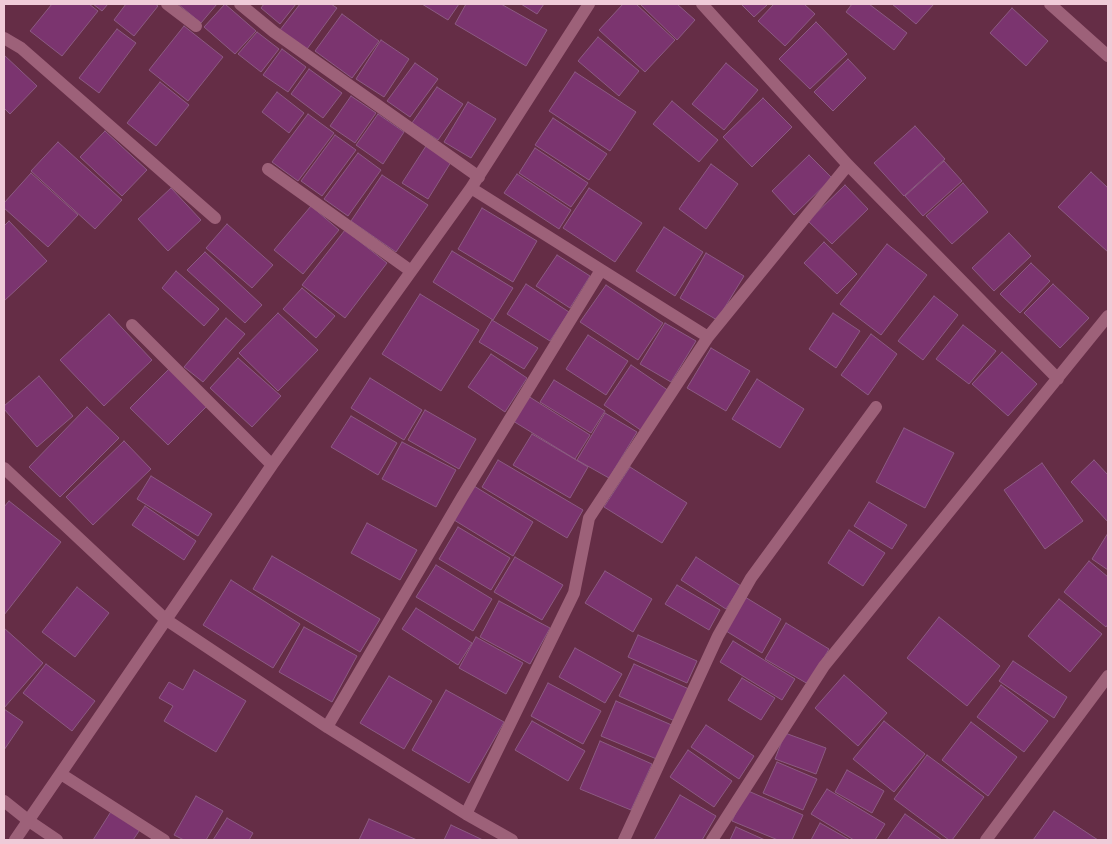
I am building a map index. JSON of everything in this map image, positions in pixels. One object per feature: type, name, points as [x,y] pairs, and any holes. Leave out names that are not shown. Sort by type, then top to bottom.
[{"type":"street","points":[[167,4],[196,26]]},
{"type":"street","points":[[240,4],[274,32],[479,177]]},
{"type":"street","points":[[15,840],[272,465],[479,177],[589,4]]},
{"type":"street","points":[[702,4],[848,165],[1058,378]]},
{"type":"street","points":[[1050,4],[1108,56]]},
{"type":"street","points":[[4,38],[21,48],[214,218]]},
{"type":"street","points":[[466,814],[574,593],[589,518],[708,337],[848,165]]},
{"type":"street","points":[[268,169],[411,271]]},
{"type":"street","points":[[471,188],[708,337]]},
{"type":"street","points":[[327,727],[457,506],[601,270]]},
{"type":"street","points":[[712,840],[824,666],[1108,316]]},
{"type":"street","points":[[132,326],[272,465]]},
{"type":"street","points":[[624,840],[718,636],[752,578],[876,407]]},
{"type":"street","points":[[4,468],[165,619],[327,727],[466,814],[512,840]]},
{"type":"street","points":[[986,840],[1108,676]]},
{"type":"street","points":[[61,774],[164,840]]},
{"type":"street","points":[[4,801],[57,840]]},
{"type":"building","points":[[52,4],[89,4],[98,11],[62,56],[30,31]]},
{"type":"building","points":[[93,4],[108,4],[102,11]]},
{"type":"building","points":[[126,4],[155,4],[158,6],[134,36],[114,20]]},
{"type":"building","points":[[178,4],[217,4],[201,23]]},
{"type":"building","points":[[225,4],[256,31],[235,54],[204,27]]},
{"type":"building","points":[[264,4],[296,4],[280,24],[261,8]]},
{"type":"building","points":[[300,4],[331,4],[337,8],[307,49],[280,30]]},
{"type":"building","points":[[422,4],[459,4],[448,20]]},
{"type":"building","points":[[466,4],[501,4],[547,30],[526,66],[455,24]]},
{"type":"building","points":[[521,4],[544,4],[537,14]]},
{"type":"building","points":[[623,4],[636,4],[675,40],[645,72],[599,30]]},
{"type":"building","points":[[640,4],[677,4],[695,20],[677,40]]},
{"type":"building","points":[[741,4],[768,4],[754,17]]},
{"type":"building","points":[[774,4],[804,4],[815,14],[785,46],[758,21]]},
{"type":"building","points":[[852,4],[869,4],[907,33],[894,50],[846,12]]},
{"type":"building","points":[[892,4],[934,4],[916,24]]},
{"type":"building","points":[[1012,8],[1048,41],[1026,66],[990,33]]},
{"type":"building","points":[[342,14],[379,41],[352,78],[315,51]]},
{"type":"building","points":[[816,22],[847,54],[810,89],[779,59]]},
{"type":"building","points":[[184,26],[223,57],[188,101],[149,70]]},
{"type":"building","points":[[117,29],[136,43],[99,93],[79,78]]},
{"type":"building","points":[[257,32],[279,49],[261,72],[238,54]]},
{"type":"building","points":[[598,37],[639,71],[619,96],[578,61]]},
{"type":"building","points":[[381,40],[409,59],[384,97],[356,79]]},
{"type":"building","points":[[282,49],[306,67],[288,92],[263,75]]},
{"type":"building","points":[[4,55],[37,86],[10,114],[4,108]]},
{"type":"building","points":[[848,59],[866,78],[833,111],[814,92]]},
{"type":"building","points":[[415,63],[438,79],[410,117],[387,101]]},
{"type":"building","points":[[726,63],[758,90],[724,130],[692,104]]},
{"type":"building","points":[[309,69],[342,93],[323,118],[291,94]]},
{"type":"building","points":[[575,72],[636,112],[610,151],[549,111]]},
{"type":"building","points":[[160,82],[189,105],[156,146],[127,123]]},
{"type":"building","points":[[437,87],[463,104],[438,140],[412,123]]},
{"type":"building","points":[[277,92],[304,113],[289,133],[262,112]]},
{"type":"building","points":[[351,96],[376,113],[355,143],[330,126]]},
{"type":"building","points":[[763,98],[792,127],[752,167],[723,137]]},
{"type":"building","points":[[672,101],[718,140],[699,162],[653,124]]},
{"type":"building","points":[[468,102],[496,119],[471,158],[444,142]]},
{"type":"building","points":[[308,114],[334,133],[298,181],[272,162]]},
{"type":"building","points":[[378,114],[404,132],[383,164],[356,145]]},
{"type":"building","points":[[553,118],[607,154],[589,180],[535,145]]},
{"type":"building","points":[[915,126],[945,159],[904,196],[874,163]]},
{"type":"building","points":[[105,131],[147,170],[122,196],[80,157]]},
{"type":"building","points":[[335,135],[356,150],[322,196],[301,181]]},
{"type":"building","points":[[58,142],[122,200],[95,229],[31,171]]},
{"type":"building","points":[[426,146],[451,162],[428,199],[402,183]]},
{"type":"building","points":[[535,148],[588,183],[571,207],[519,173]]},
{"type":"building","points":[[358,153],[381,170],[348,216],[324,199]]},
{"type":"building","points":[[809,155],[832,178],[794,215],[772,191]]},
{"type":"building","points":[[944,161],[962,181],[923,216],[905,196]]},
{"type":"building","points":[[711,164],[738,184],[706,229],[679,209]]},
{"type":"building","points":[[1091,172],[1108,188],[1108,252],[1058,207]]},
{"type":"building","points":[[31,173],[78,215],[48,247],[4,208],[4,203]]},
{"type":"building","points":[[517,174],[571,210],[559,229],[504,193]]},
{"type":"building","points":[[382,175],[428,205],[396,252],[351,221]]},
{"type":"building","points":[[963,183],[988,212],[952,244],[926,216]]},
{"type":"building","points":[[845,185],[868,209],[832,244],[808,221]]},
{"type":"building","points":[[171,188],[201,220],[168,251],[138,219]]},
{"type":"building","points":[[589,188],[642,223],[615,262],[563,228]]},
{"type":"building","points":[[311,206],[339,230],[303,274],[274,250]]},
{"type":"building","points":[[482,208],[537,241],[513,282],[458,249]]},
{"type":"building","points":[[9,221],[47,261],[4,301],[4,226]]},
{"type":"building","points":[[227,224],[273,265],[252,288],[206,248]]},
{"type":"building","points":[[664,227],[703,252],[675,296],[636,271]]},
{"type":"building","points":[[345,230],[387,263],[345,318],[302,285]]},
{"type":"building","points":[[1009,233],[1031,256],[994,291],[972,268]]},
{"type":"building","points":[[824,242],[857,274],[837,294],[804,263]]},
{"type":"building","points":[[887,244],[927,275],[881,335],[840,304]]},
{"type":"building","points":[[452,251],[513,288],[493,320],[433,282]]},
{"type":"building","points":[[205,252],[262,305],[245,323],[187,270]]},
{"type":"building","points":[[706,253],[744,276],[717,320],[680,298]]},
{"type":"building","points":[[557,255],[590,276],[570,308],[536,286]]},
{"type":"building","points":[[1031,263],[1050,281],[1020,313],[1000,294]]},
{"type":"building","points":[[176,271],[219,309],[204,326],[162,288]]},
{"type":"building","points":[[526,284],[569,312],[550,341],[507,314]]},
{"type":"building","points":[[1053,284],[1089,318],[1060,348],[1024,313]]},
{"type":"building","points":[[606,285],[663,323],[638,360],[580,322]]},
{"type":"building","points":[[302,288],[335,316],[316,338],[283,309]]},
{"type":"building","points":[[420,294],[479,330],[441,391],[382,354]]},
{"type":"building","points":[[934,296],[958,315],[923,360],[898,341]]},
{"type":"building","points":[[278,313],[318,350],[278,391],[239,353]]},
{"type":"building","points":[[833,313],[860,331],[836,368],[809,349]]},
{"type":"building","points":[[109,314],[152,360],[104,406],[60,360]]},
{"type":"building","points":[[226,318],[245,334],[203,382],[184,367]]},
{"type":"building","points":[[492,320],[538,348],[524,369],[479,342]]},
{"type":"building","points":[[665,323],[696,341],[671,382],[640,364]]},
{"type":"building","points":[[963,325],[996,351],[969,384],[936,359]]},
{"type":"building","points":[[871,334],[897,354],[868,395],[841,375]]},
{"type":"building","points":[[588,335],[628,361],[606,395],[566,369]]},
{"type":"building","points":[[711,348],[750,371],[726,411],[687,388]]},
{"type":"building","points":[[1002,352],[1037,384],[1008,416],[972,384]]},
{"type":"building","points":[[491,354],[527,378],[505,412],[468,387]]},
{"type":"building","points":[[238,358],[281,396],[252,427],[210,388]]},
{"type":"building","points":[[631,365],[669,391],[642,431],[604,405]]},
{"type":"building","points":[[169,369],[207,406],[168,445],[130,408]]},
{"type":"building","points":[[39,376],[73,416],[37,447],[4,409],[4,406]]},
{"type":"building","points":[[370,378],[422,410],[404,440],[351,408]]},
{"type":"building","points":[[757,379],[804,409],[780,448],[732,419]]},
{"type":"building","points":[[554,380],[605,411],[591,433],[540,402]]},
{"type":"building","points":[[528,396],[590,435],[575,459],[513,421]]},
{"type":"building","points":[[87,407],[119,438],[60,497],[29,467]]},
{"type":"building","points":[[425,410],[476,439],[459,469],[408,440]]},
{"type":"building","points":[[605,413],[637,432],[609,478],[577,460]]},
{"type":"building","points":[[351,416],[397,443],[378,475],[331,447]]},
{"type":"building","points":[[904,428],[954,453],[925,508],[876,482]]},
{"type":"building","points":[[532,434],[588,467],[570,498],[513,465]]},
{"type":"building","points":[[124,441],[151,469],[93,525],[66,497]]},
{"type":"building","points":[[402,442],[456,470],[436,507],[382,479]]},
{"type":"building","points":[[498,460],[583,510],[567,538],[482,487]]},
{"type":"building","points":[[1094,460],[1108,475],[1108,522],[1071,482]]},
{"type":"building","points":[[1042,463],[1083,521],[1045,549],[1004,490]]},
{"type":"building","points":[[630,467],[687,503],[662,543],[604,507]]},
{"type":"building","points":[[151,476],[212,514],[198,536],[137,499]]},
{"type":"building","points":[[474,486],[533,522],[513,556],[454,520]]},
{"type":"building","points":[[9,501],[61,542],[4,615],[4,507]]},
{"type":"building","points":[[869,502],[907,525],[892,549],[854,526]]},
{"type":"building","points":[[145,506],[196,541],[184,560],[132,525]]},
{"type":"building","points":[[367,523],[417,550],[400,580],[351,553]]},
{"type":"building","points":[[458,527],[510,558],[491,590],[439,559]]},
{"type":"building","points":[[849,530],[885,553],[863,586],[828,563]]},
{"type":"building","points":[[1108,533],[1108,570],[1092,559]]},
{"type":"building","points":[[272,556],[380,619],[360,652],[253,589]]},
{"type":"building","points":[[515,557],[563,585],[542,620],[494,592]]},
{"type":"building","points":[[696,557],[741,586],[726,609],[681,580]]},
{"type":"building","points":[[1089,561],[1108,577],[1108,624],[1106,627],[1064,592]]},
{"type":"building","points":[[436,565],[492,599],[473,631],[416,597]]},
{"type":"building","points":[[605,571],[652,599],[633,632],[585,603]]},
{"type":"building","points":[[231,580],[300,624],[273,668],[203,625]]},
{"type":"building","points":[[677,585],[720,610],[709,630],[665,604]]},
{"type":"building","points":[[77,587],[109,613],[75,657],[42,632]]},
{"type":"building","points":[[745,597],[781,619],[762,653],[726,631]]},
{"type":"building","points":[[1059,599],[1102,634],[1070,672],[1028,636]]},
{"type":"building","points":[[499,601],[550,628],[530,664],[480,637]]},
{"type":"building","points":[[416,608],[472,643],[458,665],[402,629]]},
{"type":"building","points":[[939,617],[1000,666],[967,706],[907,658]]},
{"type":"building","points":[[786,623],[829,649],[808,684],[765,659]]},
{"type":"building","points":[[304,627],[357,656],[332,702],[279,672]]},
{"type":"building","points":[[4,628],[43,663],[4,708]]},
{"type":"building","points":[[638,635],[697,661],[687,683],[628,657]]},
{"type":"building","points":[[476,637],[523,663],[506,694],[459,668]]},
{"type":"building","points":[[733,641],[795,679],[782,700],[720,662]]},
{"type":"building","points":[[575,648],[622,674],[605,703],[559,677]]},
{"type":"building","points":[[1013,661],[1067,697],[1054,718],[999,681]]},
{"type":"building","points":[[46,664],[95,701],[72,731],[23,693]]},
{"type":"building","points":[[634,664],[691,690],[677,722],[619,696]]},
{"type":"building","points":[[194,670],[246,701],[216,752],[164,721],[173,706],[159,698],[169,682],[183,690]]},
{"type":"building","points":[[844,675],[887,713],[858,746],[815,708]]},
{"type":"building","points":[[389,676],[432,701],[404,749],[360,723]]},
{"type":"building","points":[[742,678],[775,698],[761,720],[728,700]]},
{"type":"building","points":[[548,683],[601,711],[583,744],[531,716]]},
{"type":"building","points":[[1001,685],[1048,721],[1024,752],[977,717]]},
{"type":"building","points":[[446,690],[504,722],[469,783],[412,750]]},
{"type":"building","points":[[616,701],[674,726],[659,760],[601,736]]},
{"type":"building","points":[[4,709],[23,722],[4,750]]},
{"type":"building","points":[[532,721],[585,751],[568,781],[515,750]]},
{"type":"building","points":[[884,721],[925,754],[894,792],[853,759]]},
{"type":"building","points":[[971,722],[1017,757],[988,796],[942,760]]},
{"type":"building","points":[[706,725],[754,756],[739,779],[691,747]]},
{"type":"building","points":[[785,733],[826,748],[816,774],[775,759]]},
{"type":"building","points":[[600,741],[652,764],[631,810],[580,789]]},
{"type":"building","points":[[688,750],[732,781],[714,807],[670,777]]},
{"type":"building","points":[[927,755],[984,797],[952,840],[949,840],[894,799]]},
{"type":"building","points":[[777,762],[817,779],[803,810],[763,793]]},
{"type":"building","points":[[847,770],[884,791],[872,813],[835,792]]},
{"type":"building","points":[[827,789],[885,824],[875,840],[854,840],[811,814]]},
{"type":"building","points":[[746,790],[803,815],[792,840],[778,840],[732,821]]},
{"type":"building","points":[[680,795],[716,816],[702,840],[654,840]]},
{"type":"building","points":[[196,796],[223,811],[206,840],[184,840],[174,835]]},
{"type":"building","points":[[112,810],[141,828],[133,840],[93,840]]},
{"type":"building","points":[[1054,811],[1098,840],[1033,840]]},
{"type":"building","points":[[905,814],[942,840],[887,840]]},
{"type":"building","points":[[227,818],[253,833],[249,840],[213,840]]},
{"type":"building","points":[[369,819],[417,840],[359,840]]},
{"type":"building","points":[[820,823],[850,840],[811,840]]},
{"type":"building","points":[[451,825],[483,840],[444,840]]},
{"type":"building","points":[[736,827],[765,840],[730,840]]}]
